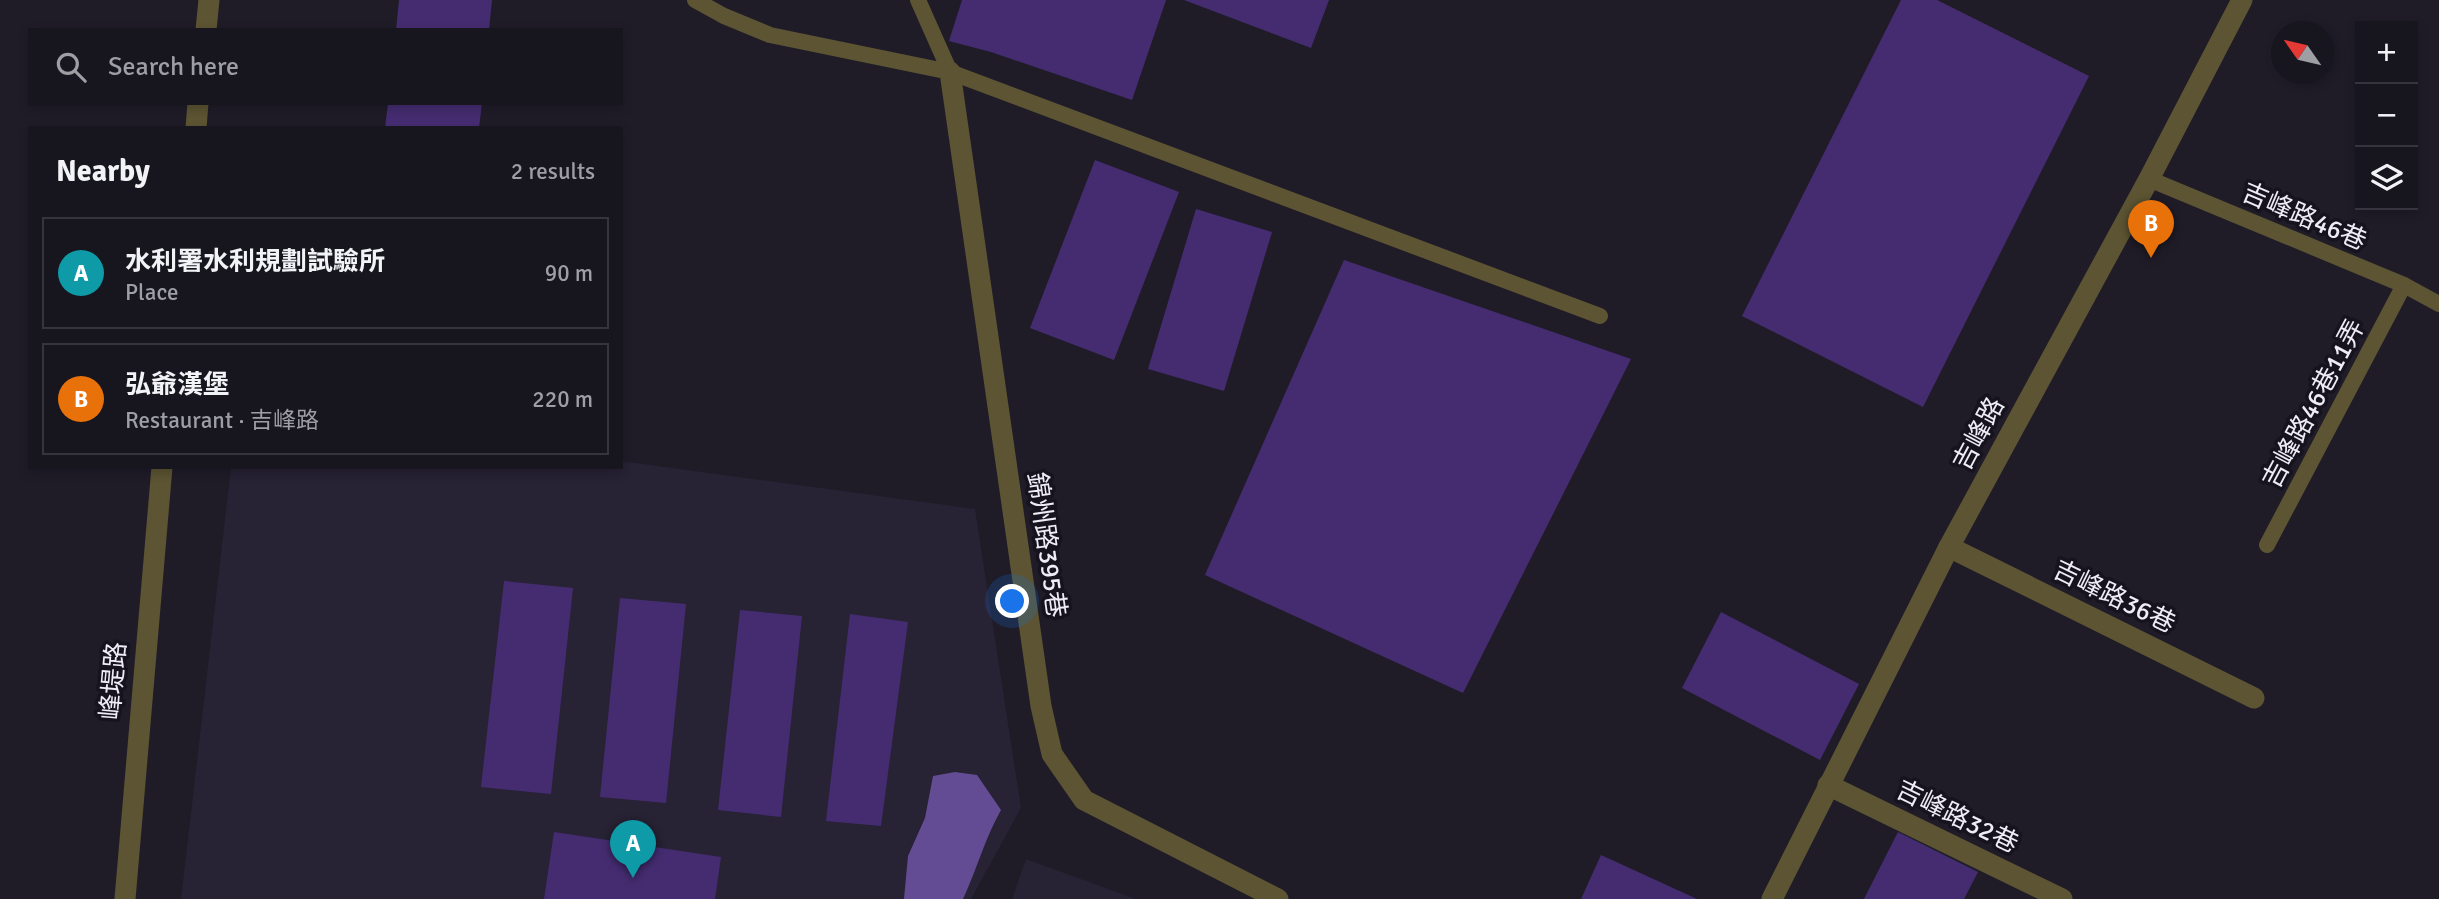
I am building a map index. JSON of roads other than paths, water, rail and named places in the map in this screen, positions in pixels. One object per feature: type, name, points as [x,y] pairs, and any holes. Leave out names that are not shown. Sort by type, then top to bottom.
[{"type":"street","points":[[206,28],[209,0]]},
{"type":"street","name":"吉峰路","points":[[1772,899],[1949,547],[2149,179],[2242,0]]},
{"type":"street","name":"錦州路395巷","points":[[950,72],[1041,706],[1052,754],[1084,800],[1278,899]]},
{"type":"street","points":[[195,126],[198,105]]},
{"type":"street","name":"峰堤路","points":[[125,899],[162,469]]},
{"type":"street","name":"吉峰路36巷","points":[[1949,547],[2254,698]]},
{"type":"street","name":"吉峰路32巷","points":[[1828,785],[2062,899]]},
{"type":"lane","points":[[695,0],[724,16],[770,35],[950,72],[1600,316]]},
{"type":"lane","name":"錦州路395巷","points":[[918,0],[950,72]]},
{"type":"lane","name":"吉峰路46巷","points":[[2149,179],[2404,285],[2439,304]]},
{"type":"lane","name":"吉峰路46巷11弄","points":[[2267,545],[2404,285]]},
{"type":"place","name":"弘爺漢堡","points":[[2151,258]]},
{"type":"place","name":"水利署水利規劃試驗所","points":[[633,878]]}]
